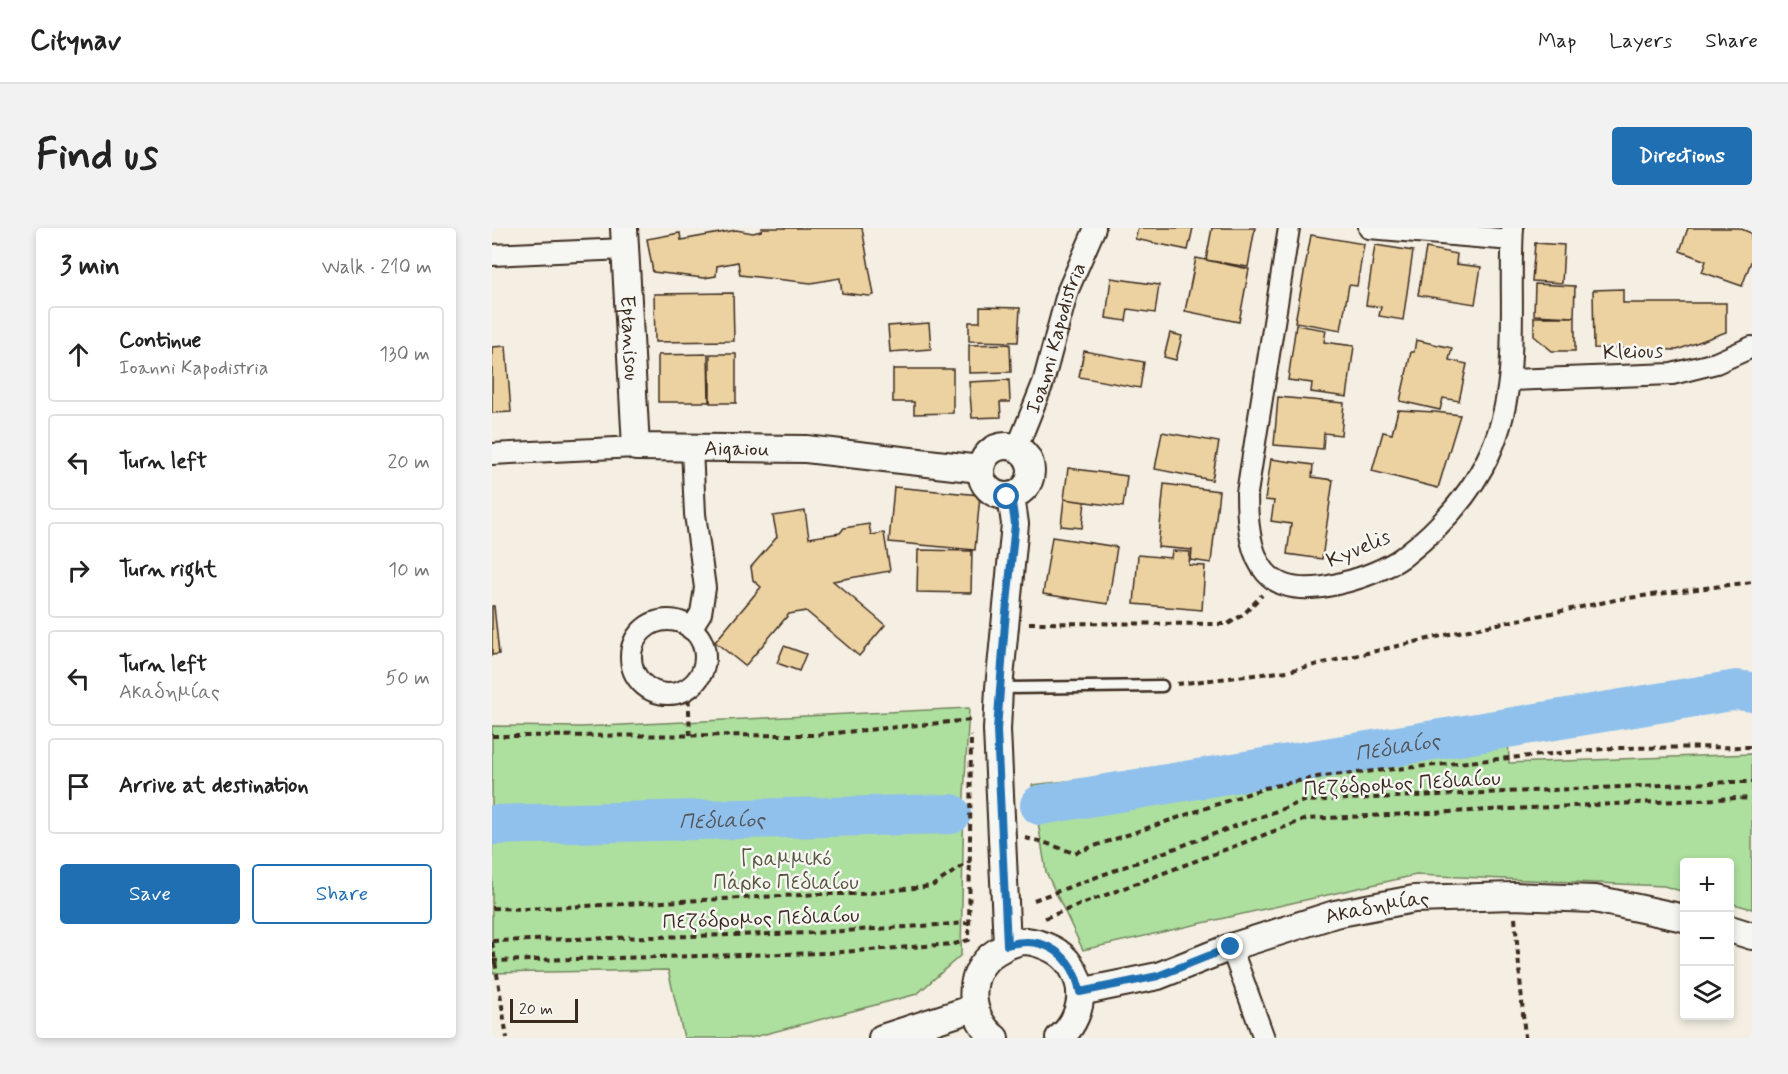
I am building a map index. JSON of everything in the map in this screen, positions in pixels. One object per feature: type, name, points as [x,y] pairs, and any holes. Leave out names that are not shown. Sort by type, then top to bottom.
[{"type":"street","name":"Ioanni Kapodistria","points":[[1017,448],[1042,383],[1068,290],[1095,228]]},
{"type":"street","points":[[1275,582],[1262,569],[1251,546],[1247,522],[1247,493],[1289,228]]},
{"type":"street","name":"Kyvelis","points":[[1275,582],[1297,588],[1326,588],[1359,578],[1401,559],[1439,526],[1468,492],[1490,453],[1503,417],[1510,380],[1513,234],[1368,228]]},
{"type":"street","points":[[492,255],[624,238]]},
{"type":"street","name":"Eptanisou","points":[[624,238],[636,447]]},
{"type":"street","name":"Kleious","points":[[1510,380],[1672,374],[1716,363],[1752,346]]},
{"type":"street","points":[[1000,446],[1009,446],[1017,448],[1029,460],[1031,477],[1023,491],[1011,496],[998,496],[985,486],[980,469],[986,454],[1000,446]]},
{"type":"street","name":"Aigaiou","points":[[492,454],[636,447],[806,449],[980,469]]},
{"type":"street","points":[[692,448],[696,514],[705,588],[701,613],[692,629]]},
{"type":"street","points":[[1007,945],[997,730],[1015,524],[1011,496]]},
{"type":"street","points":[[669,620],[682,623],[692,629],[704,648],[705,659],[697,680],[678,693],[666,694],[654,691],[643,684],[635,674],[631,662],[632,649],[637,637],[645,628],[657,622],[669,620]]},
{"type":"street","name":"Ακαδημίας","points":[[1080,992],[1158,976],[1231,947],[1335,914],[1414,898],[1513,896],[1595,899],[1680,917]]},
{"type":"street","points":[[1734,930],[1752,936]]},
{"type":"street","points":[[995,1038],[987,1031],[974,1008],[975,979],[988,958],[1007,945],[1025,941],[1038,943],[1059,953],[1070,964],[1077,978],[1080,992],[1079,1008],[1074,1022],[1059,1038]]},
{"type":"street","points":[[1231,947],[1264,1038]]},
{"type":"street","points":[[882,1038],[974,1008]]},
{"type":"lane","points":[[999,688],[1162,686]]},
{"type":"path","points":[[1025,623],[1228,624],[1244,614],[1275,582]]},
{"type":"path","points":[[1162,686],[1288,671],[1459,632],[1620,599],[1752,582]]},
{"type":"path","points":[[688,688],[690,735]]},
{"type":"path","points":[[492,736],[814,735],[971,720],[969,940],[954,944],[828,953],[493,961]]},
{"type":"path","points":[[1025,839],[1043,842],[1074,853],[1265,788],[1322,776],[1614,748],[1752,747]]},
{"type":"path","name":"Πεζόδρομος Πεδιαίου","points":[[1034,900],[1304,801],[1732,782],[1752,783]]},
{"type":"path","points":[[1045,918],[1306,819],[1752,799]]},
{"type":"path","points":[[492,908],[525,909],[860,894],[932,886],[970,861]]},
{"type":"path","points":[[1513,896],[1525,1038]]},
{"type":"path","name":"Πεζόδρομος Πεδιαίου","points":[[492,941],[812,933],[969,923]]},
{"type":"path","points":[[492,941],[493,961],[507,1038]]},
{"type":"green space","name":"Γραμμικό Πάρκο Πεδιαίου","points":[[969,708],[964,795],[961,955],[917,994],[750,1038],[684,1038],[668,970],[492,973],[492,726],[581,727]]},
{"type":"green space","points":[[1508,732],[1509,763],[1752,754],[1752,909],[1734,904],[1734,858],[1680,858],[1680,891],[1664,886],[1416,875],[1083,950],[1046,872],[1032,785]]},
{"type":"building","points":[[762,228],[862,228],[874,295],[842,293],[840,278],[811,283],[740,275],[738,262],[717,266],[716,276],[704,278],[653,272],[647,239],[680,233],[681,240],[736,230],[753,233],[761,231]]},
{"type":"building","points":[[1138,228],[1193,228],[1188,250],[1135,239]]},
{"type":"building","points":[[1212,228],[1255,228],[1248,267],[1206,260]]},
{"type":"building","points":[[1688,228],[1739,228],[1751,233],[1752,259],[1742,286],[1702,272],[1706,261],[1680,251]]},
{"type":"building","points":[[1311,235],[1364,244],[1357,286],[1349,285],[1341,330],[1295,322]]},
{"type":"building","points":[[1535,243],[1564,245],[1562,283],[1532,281]]},
{"type":"building","points":[[1375,245],[1413,251],[1403,320],[1379,316],[1381,307],[1366,305]]},
{"type":"building","points":[[1426,248],[1457,254],[1456,264],[1481,267],[1475,304],[1418,295]]},
{"type":"building","points":[[1196,258],[1249,269],[1239,322],[1185,311]]},
{"type":"building","points":[[1111,278],[1159,285],[1155,313],[1128,309],[1126,321],[1106,318]]},
{"type":"building","points":[[1535,284],[1575,286],[1574,317],[1534,315]]},
{"type":"building","points":[[1623,289],[1623,303],[1726,303],[1726,332],[1677,350],[1594,348],[1593,290]]},
{"type":"building","points":[[733,293],[734,341],[655,342],[654,294]]},
{"type":"building","points":[[980,307],[1020,308],[1018,342],[969,341],[969,322],[980,322]]},
{"type":"building","points":[[1534,317],[1575,317],[1575,351],[1552,351],[1534,336]]},
{"type":"building","points":[[929,323],[931,349],[890,352],[888,326]]},
{"type":"building","points":[[1296,325],[1326,330],[1324,342],[1354,346],[1347,397],[1311,392],[1312,383],[1288,380]]},
{"type":"building","points":[[1170,333],[1182,336],[1176,360],[1164,357]]},
{"type":"building","points":[[1416,340],[1452,348],[1449,360],[1467,364],[1459,401],[1443,398],[1440,410],[1400,401]]},
{"type":"building","points":[[1010,344],[1011,372],[969,373],[969,345]]},
{"type":"building","points":[[506,346],[511,412],[492,413],[492,347]]},
{"type":"building","points":[[1084,351],[1144,362],[1140,388],[1079,377]]},
{"type":"building","points":[[708,354],[709,402],[658,402],[658,355]]},
{"type":"building","points":[[710,354],[736,354],[736,403],[710,403]]},
{"type":"building","points":[[893,369],[953,369],[953,413],[914,414],[914,402],[893,402]]},
{"type":"building","points":[[1009,380],[1010,402],[1000,402],[1001,417],[972,418],[969,382]]},
{"type":"building","points":[[1278,397],[1344,403],[1341,435],[1324,433],[1323,449],[1274,445]]},
{"type":"building","points":[[1398,410],[1460,415],[1438,488],[1372,471],[1383,432],[1392,434]]},
{"type":"building","points":[[1162,432],[1219,442],[1212,480],[1155,469]]},
{"type":"building","points":[[1271,459],[1313,465],[1312,477],[1333,480],[1322,559],[1287,554],[1291,524],[1271,521],[1274,501],[1265,500]]},
{"type":"building","points":[[1068,468],[1127,476],[1123,507],[1064,499]]},
{"type":"building","points":[[1164,484],[1219,491],[1211,563],[1191,560],[1192,550],[1158,547]]},
{"type":"building","points":[[894,487],[980,495],[975,550],[889,542]]},
{"type":"building","points":[[1064,499],[1085,502],[1082,528],[1061,526]]},
{"type":"building","points":[[805,511],[809,538],[840,533],[844,528],[869,524],[871,535],[884,533],[890,571],[833,581],[885,625],[859,656],[806,611],[789,614],[745,666],[715,642],[761,587],[753,580],[751,567],[777,537],[773,516]]},
{"type":"building","points":[[1052,537],[1117,547],[1108,604],[1043,594]]},
{"type":"building","points":[[918,550],[972,551],[971,593],[917,592]]},
{"type":"building","points":[[1172,551],[1190,552],[1189,565],[1205,566],[1202,610],[1134,604],[1138,555],[1171,558]]},
{"type":"building","points":[[492,606],[494,606],[499,654],[492,655]]},
{"type":"building","points":[[784,646],[806,654],[799,671],[777,663]]},
{"type":"waterway","name":"Πεδιαίος","points":[[1040,805],[1737,690],[1752,692]]},
{"type":"waterway","name":"Πεδιαίος","points":[[492,825],[951,814]]},
{"type":"route","points":[[1007,497],[1011,496],[1015,524],[997,730],[1007,945],[1025,941],[1038,943],[1059,953],[1070,964],[1077,978],[1080,992],[1158,976],[1231,947]]}]
